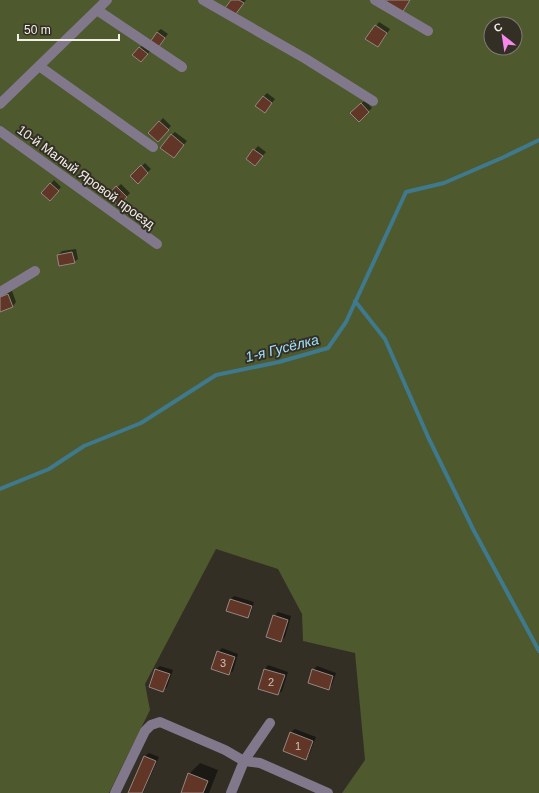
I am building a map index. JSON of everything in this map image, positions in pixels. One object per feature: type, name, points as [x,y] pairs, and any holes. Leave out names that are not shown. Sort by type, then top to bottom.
[{"type":"street","points":[[2,98],[39,66],[107,0]]},
{"type":"street","points":[[203,0],[306,59],[373,101]]},
{"type":"street","points":[[375,0],[428,31]]},
{"type":"street","points":[[97,10],[182,67]]},
{"type":"street","points":[[39,66],[153,147]]},
{"type":"street","name":"10-й Малый Яровой проезд","points":[[0,131],[156,244]]},
{"type":"street","points":[[0,292],[35,271]]},
{"type":"street","points":[[115,793],[145,730],[151,725],[160,722],[226,750],[244,761],[260,763],[328,793]]},
{"type":"street","points":[[232,793],[244,761],[270,723]]},
{"type":"green space","points":[[0,0],[539,0],[539,793],[342,793],[365,760],[355,653],[303,641],[302,614],[278,569],[216,549],[145,684],[150,710],[109,793],[0,793]]},
{"type":"building","points":[[231,0],[239,0],[244,3],[235,15],[225,8]]},
{"type":"building","points":[[387,0],[410,0],[402,13],[386,3]]},
{"type":"building","points":[[375,25],[387,33],[378,47],[365,39]]},
{"type":"building","points":[[157,32],[165,38],[158,48],[150,42]]},
{"type":"building","points":[[139,47],[148,54],[141,62],[132,55]]},
{"type":"building","points":[[263,96],[272,103],[265,113],[255,106]]},
{"type":"building","points":[[361,103],[369,112],[359,122],[350,113]]},
{"type":"building","points":[[159,121],[169,130],[158,142],[148,133]]},
{"type":"building","points":[[171,134],[184,145],[174,158],[160,148]]},
{"type":"building","points":[[253,149],[263,156],[255,166],[246,159]]},
{"type":"building","points":[[141,165],[148,173],[138,184],[130,176]]},
{"type":"building","points":[[50,183],[59,191],[50,201],[41,193]]},
{"type":"building","points":[[116,186],[127,197],[119,206],[108,195]]},
{"type":"building","points":[[72,252],[75,263],[59,266],[57,255]]},
{"type":"building","points":[[8,294],[13,307],[0,312],[0,297]]},
{"type":"building","points":[[230,599],[252,606],[248,618],[226,611]]},
{"type":"building","points":[[273,615],[288,620],[281,642],[266,637]]},
{"type":"building","points":[[217,651],[235,657],[229,675],[211,669]]},
{"type":"building","points":[[155,669],[170,674],[163,692],[149,687]]},
{"type":"building","points":[[264,669],[285,675],[278,695],[258,689]]},
{"type":"building","points":[[312,669],[333,676],[329,690],[308,683]]},
{"type":"building","points":[[290,732],[313,741],[306,760],[283,751]]},
{"type":"building","points":[[144,756],[156,761],[142,793],[128,793]]},
{"type":"building","points":[[188,773],[208,781],[203,793],[181,793]]},
{"type":"waterway","name":"1-я Гусёлка","points":[[0,489],[49,469],[84,446],[141,423],[216,375],[279,362],[328,348],[346,322],[406,192],[444,183],[539,140]]},
{"type":"waterway","points":[[355,301],[385,339],[429,439],[474,531],[539,651]]}]
